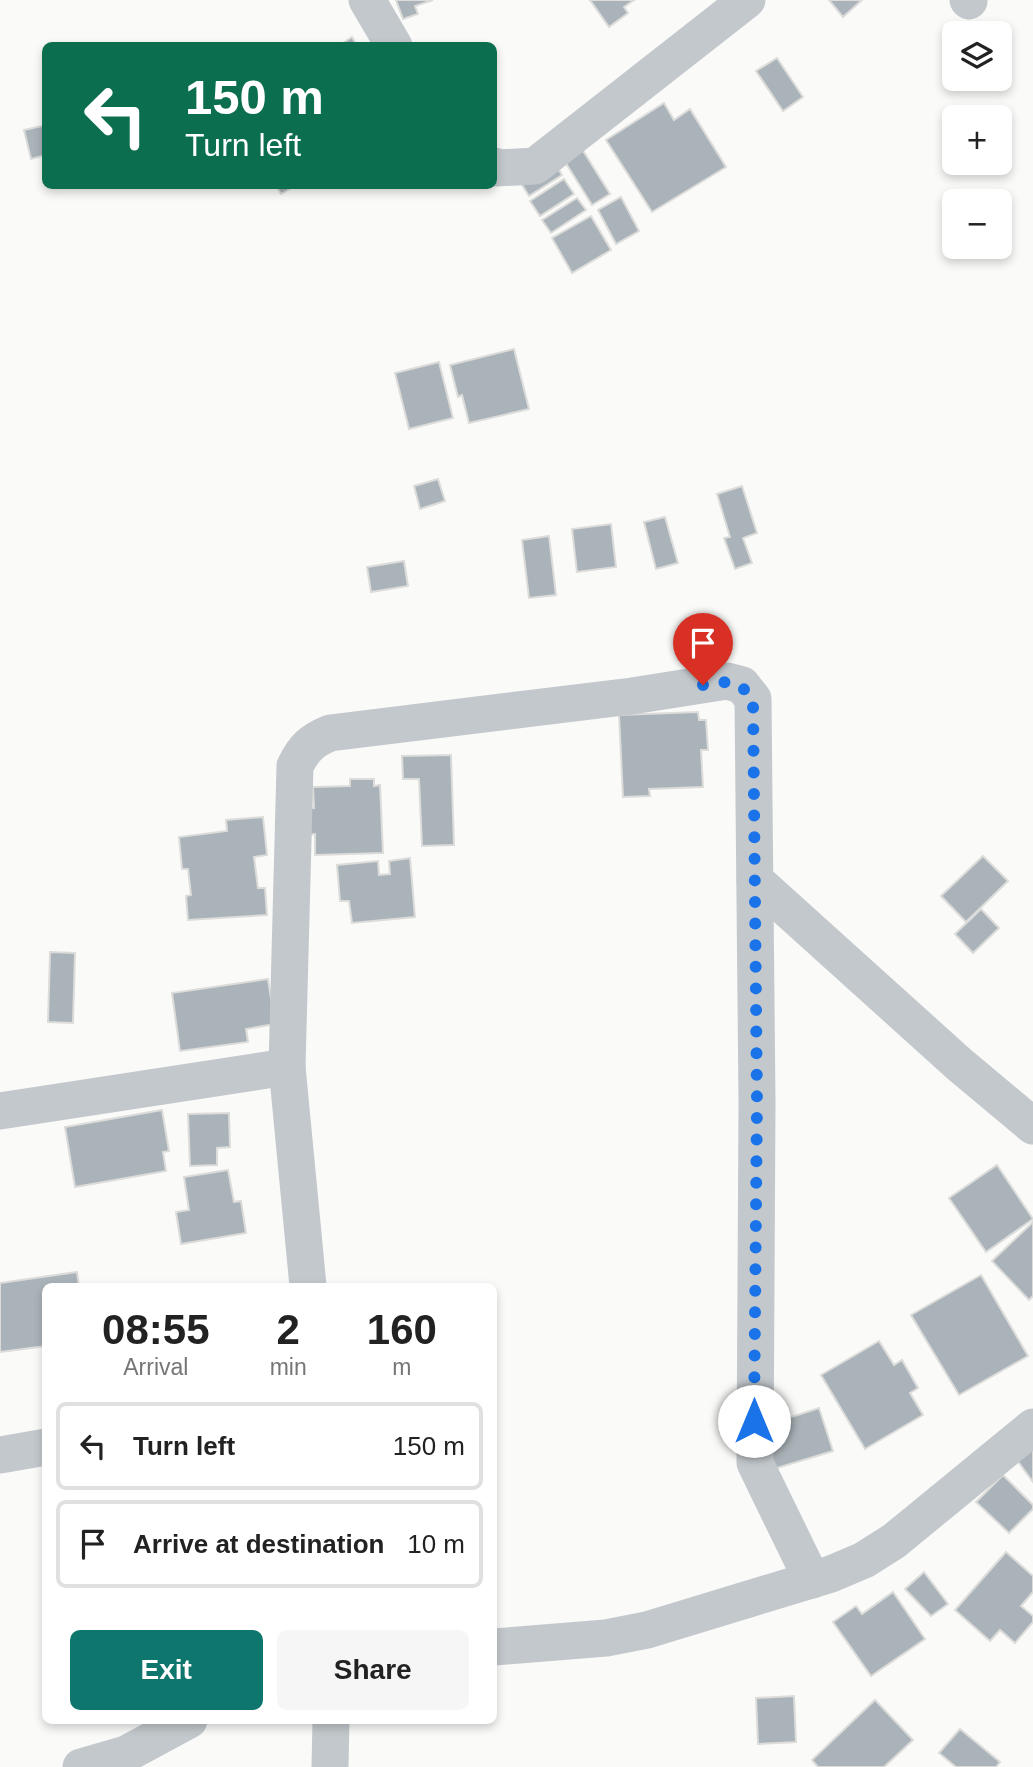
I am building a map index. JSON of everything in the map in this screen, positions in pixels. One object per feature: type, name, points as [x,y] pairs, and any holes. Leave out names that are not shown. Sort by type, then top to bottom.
[{"type":"street","points":[[367,0],[392,42]]},
{"type":"street","points":[[497,168],[535,166],[747,0]]},
{"type":"street","points":[[308,1283],[287,1067],[295,766],[305,748],[314,740],[330,733],[632,696],[727,681],[742,685],[753,699],[757,1102],[755,1463],[812,1580]]},
{"type":"street","points":[[755,880],[1033,1126]]},
{"type":"street","points":[[0,1111],[287,1067]]},
{"type":"street","points":[[497,1647],[606,1638],[647,1630],[812,1580],[864,1560],[894,1541],[1033,1427]]},
{"type":"street","points":[[0,1455],[42,1448]]},
{"type":"street","points":[[81,1767],[126,1754],[182,1724]]},
{"type":"street","points":[[330,1767],[331,1724]]},
{"type":"building","points":[[396,0],[433,0],[415,6],[418,14],[403,19]]},
{"type":"building","points":[[590,0],[634,0],[624,7],[628,13],[609,27]]},
{"type":"building","points":[[829,0],[862,0],[843,17]]},
{"type":"building","points":[[777,58],[803,97],[783,111],[756,71]]},
{"type":"building","points":[[664,103],[674,120],[690,109],[726,167],[652,212],[606,140]]},
{"type":"building","points":[[42,126],[42,156],[31,159],[24,130]]},
{"type":"building","points":[[577,141],[610,194],[592,205],[559,152]]},
{"type":"building","points":[[552,159],[562,175],[529,196],[519,180]]},
{"type":"building","points":[[564,179],[574,194],[540,216],[530,201]]},
{"type":"building","points":[[621,197],[639,231],[616,244],[598,210]]},
{"type":"building","points":[[577,198],[586,210],[551,233],[542,220]]},
{"type":"building","points":[[591,216],[611,250],[572,273],[552,238]]},
{"type":"building","points":[[514,349],[529,409],[469,423],[462,395],[458,397],[450,365]]},
{"type":"building","points":[[439,362],[453,418],[409,429],[395,373]]},
{"type":"building","points":[[438,479],[445,501],[420,509],[414,486]]},
{"type":"building","points":[[742,486],[757,533],[743,538],[752,563],[735,569],[724,538],[730,537],[717,494]]},
{"type":"building","points":[[665,517],[678,563],[656,569],[644,522]]},
{"type":"building","points":[[611,524],[616,567],[577,572],[572,529]]},
{"type":"building","points":[[549,536],[556,595],[529,598],[522,540]]},
{"type":"building","points":[[404,561],[408,586],[371,592],[367,567]]},
{"type":"building","points":[[698,712],[699,720],[706,720],[708,750],[701,750],[703,787],[649,789],[650,796],[623,797],[619,715]]},
{"type":"building","points":[[451,755],[454,845],[422,846],[419,779],[403,779],[402,756]]},
{"type":"building","points":[[350,779],[374,779],[374,786],[380,785],[383,853],[315,855],[315,834],[306,835],[305,808],[314,808],[313,787],[350,786]]},
{"type":"building","points":[[263,817],[267,855],[254,857],[258,888],[265,888],[267,915],[188,920],[186,896],[191,895],[188,869],[182,869],[179,837],[227,831],[226,820]]},
{"type":"building","points":[[983,856],[1008,881],[966,922],[941,896]]},
{"type":"building","points":[[410,858],[415,917],[352,923],[349,901],[340,901],[337,865],[378,861],[379,875],[390,874],[389,861]]},
{"type":"building","points":[[981,909],[999,928],[973,953],[955,934]]},
{"type":"building","points":[[50,952],[75,953],[73,1023],[48,1022]]},
{"type":"building","points":[[268,979],[275,1024],[246,1029],[248,1042],[180,1051],[172,993]]},
{"type":"building","points":[[162,1110],[169,1151],[163,1152],[166,1171],[75,1187],[65,1127]]},
{"type":"building","points":[[229,1113],[230,1147],[217,1148],[217,1165],[190,1166],[188,1114]]},
{"type":"building","points":[[997,1165],[1033,1219],[986,1252],[949,1198]]},
{"type":"building","points":[[228,1170],[234,1202],[241,1201],[246,1233],[181,1244],[176,1212],[189,1210],[184,1177]]},
{"type":"building","points":[[1033,1222],[1033,1296],[1029,1300],[992,1261]]},
{"type":"building","points":[[77,1272],[79,1283],[42,1283],[42,1347],[0,1352],[0,1283]]},
{"type":"building","points":[[981,1275],[1028,1356],[959,1395],[911,1315]]},
{"type":"building","points":[[879,1341],[894,1365],[902,1360],[918,1388],[910,1393],[923,1415],[865,1449],[821,1375]]},
{"type":"building","points":[[819,1408],[833,1451],[767,1471],[761,1427]]},
{"type":"building","points":[[1033,1430],[1033,1482],[1008,1448]]},
{"type":"building","points":[[1003,1475],[1033,1505],[1033,1509],[1009,1533],[976,1502]]},
{"type":"building","points":[[1006,1552],[1033,1576],[1033,1592],[1021,1606],[1033,1616],[1033,1622],[1015,1643],[1000,1630],[990,1641],[955,1610]]},
{"type":"building","points":[[924,1572],[948,1604],[931,1616],[905,1589]]},
{"type":"building","points":[[893,1592],[925,1639],[871,1676],[833,1622],[856,1606],[862,1614]]},
{"type":"building","points":[[794,1696],[796,1742],[758,1744],[756,1698]]},
{"type":"building","points":[[875,1700],[913,1740],[884,1767],[818,1767],[812,1760]]},
{"type":"building","points":[[960,1729],[1000,1762],[996,1767],[956,1767],[939,1753]]},
{"type":"route","points":[[703,685],[727,681],[742,685],[753,699],[757,1102],[754,1421]]}]
